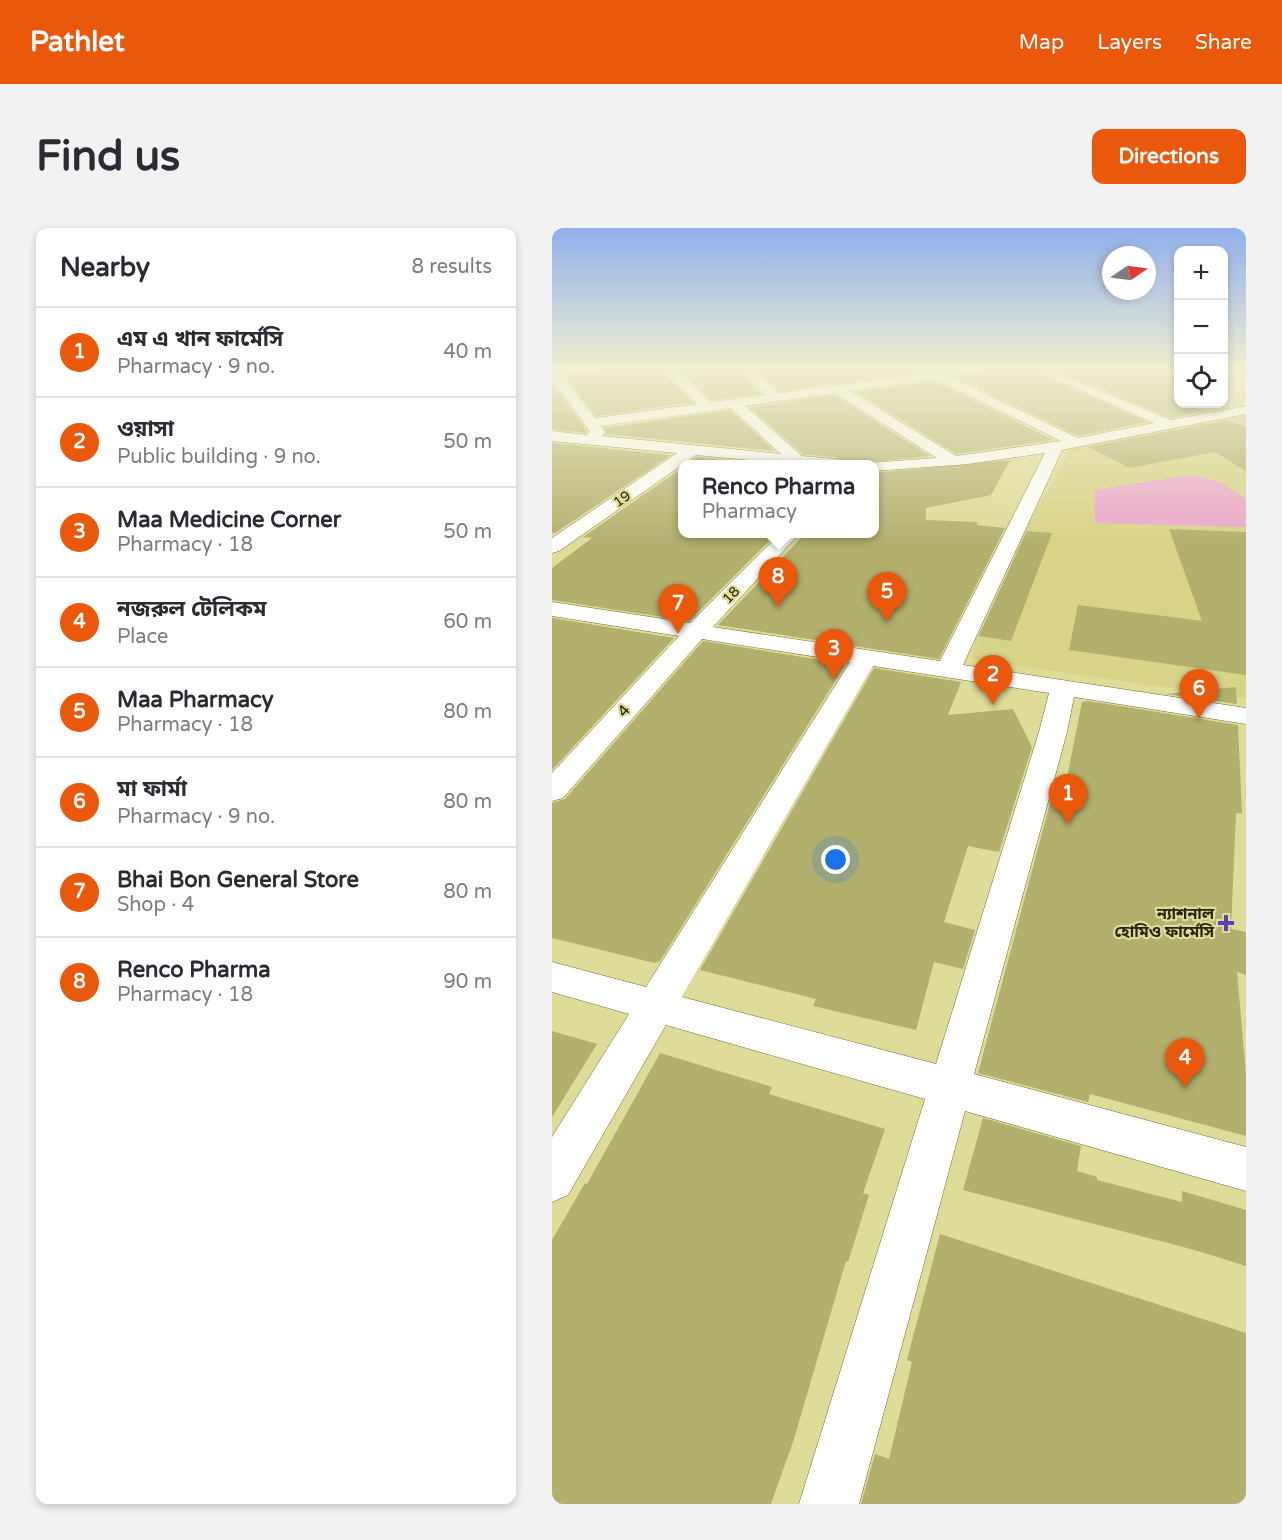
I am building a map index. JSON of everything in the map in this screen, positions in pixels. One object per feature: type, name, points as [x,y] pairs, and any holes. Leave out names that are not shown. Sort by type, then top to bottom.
[{"type":"street","points":[[590,440],[598,432],[595,427]]},
{"type":"street","points":[[760,427],[797,460]]},
{"type":"street","points":[[898,427],[952,460]]},
{"type":"street","points":[[1043,427],[1077,443]]},
{"type":"street","points":[[879,466],[952,460],[1056,447],[1168,427]]},
{"type":"street","points":[[552,436],[787,460]]},
{"type":"street","points":[[949,668],[1056,447]]},
{"type":"street","name":"19","points":[[552,547],[691,451]]},
{"type":"street","name":"18","points":[[696,631],[786,538]]},
{"type":"street","points":[[553,611],[949,668],[1246,716]]},
{"type":"street","name":"4","points":[[552,791],[696,631]]},
{"type":"street","points":[[552,1179],[866,656]]},
{"type":"street","points":[[829,1504],[1053,732],[1063,686]]},
{"type":"street","points":[[552,976],[1246,1169]]},
{"type":"shaded area","points":[[1172,427],[1246,427],[1246,699],[971,659],[1025,530],[1071,448]]},
{"type":"shaded area","points":[[1191,475],[1220,482],[1246,499],[1246,527],[1095,523],[1094,490]]},
{"type":"building","points":[[552,427],[584,427],[587,431],[586,433],[552,429]]},
{"type":"building","points":[[748,427],[775,451],[606,434],[605,428]]},
{"type":"building","points":[[771,427],[884,427],[930,456],[879,461],[840,460],[836,457],[803,454]]},
{"type":"building","points":[[912,427],[1026,427],[1053,440],[956,454]]},
{"type":"building","points":[[1058,427],[1125,427],[1078,436]]},
{"type":"building","points":[[1194,427],[1245,427],[1246,471],[1215,452],[1130,468],[1088,447]]},
{"type":"building","points":[[552,443],[671,455],[552,533]]},
{"type":"building","points":[[697,457],[726,460],[693,460]]},
{"type":"building","points":[[1010,460],[991,495],[926,508],[926,520],[978,522],[976,525],[1005,528],[939,659],[718,625],[801,538],[879,538],[879,473]]},
{"type":"building","points":[[678,471],[678,538],[772,538],[689,621],[552,600],[552,568],[592,538],[583,537]]},
{"type":"building","points":[[1169,529],[1246,532],[1246,675],[1069,650],[1078,605],[1202,621]]},
{"type":"building","points":[[1027,531],[1052,533],[1011,641],[979,636],[966,663]]},
{"type":"building","points":[[552,618],[674,638],[552,770]]},
{"type":"building","points":[[703,641],[846,664],[660,961],[655,963],[552,938],[552,803],[565,799]]},
{"type":"building","points":[[874,668],[961,682],[948,715],[1013,709],[1032,747],[999,852],[968,846],[944,922],[975,930],[963,969],[934,962],[916,1030],[813,1006],[816,999],[700,970]]},
{"type":"building","points":[[1236,687],[1237,704],[1166,694]]},
{"type":"building","points":[[1088,701],[1238,725],[1242,814],[1236,813],[1231,929],[1246,932],[1246,975],[1237,972],[1246,1074],[1246,1136],[1090,1094],[1088,1102],[978,1073],[1053,792],[1061,808],[1082,702]]},
{"type":"building","points":[[552,1031],[597,1044],[552,1117]]},
{"type":"building","points":[[660,1053],[772,1087],[769,1094],[885,1129],[863,1193],[869,1195],[848,1262],[846,1261],[794,1439],[771,1504],[552,1504],[552,1240],[585,1183],[587,1184]]},
{"type":"building","points":[[983,1118],[1081,1146],[1077,1171],[1097,1177],[1097,1180],[1182,1202],[1182,1191],[1246,1210],[1246,1266],[1191,1249],[963,1190]]},
{"type":"building","points":[[940,1234],[1246,1333],[1246,1504],[861,1504],[875,1454],[889,1459],[912,1362],[907,1360]]},
{"type":"place","name":"Renco Pharma","points":[[778,607]]},
{"type":"place","name":"Maa Pharmacy","points":[[887,622]]},
{"type":"place","name":"Bhai Bon General Store","points":[[678,634]]},
{"type":"place","name":"Maa Medicine Corner","points":[[834,679]]},
{"type":"place","name":"ওয়াসা","points":[[993,705]]},
{"type":"place","name":"মা ফার্মা","points":[[1199,719]]},
{"type":"place","name":"এম এ খান ফার্মেসি","points":[[1068,824]]},
{"type":"place","name":"ন্যাশনাল হোমিও ফার্মেসি","points":[[1226,923]]},
{"type":"place","name":"নজরুল টেলিকম","points":[[1185,1088]]}]
